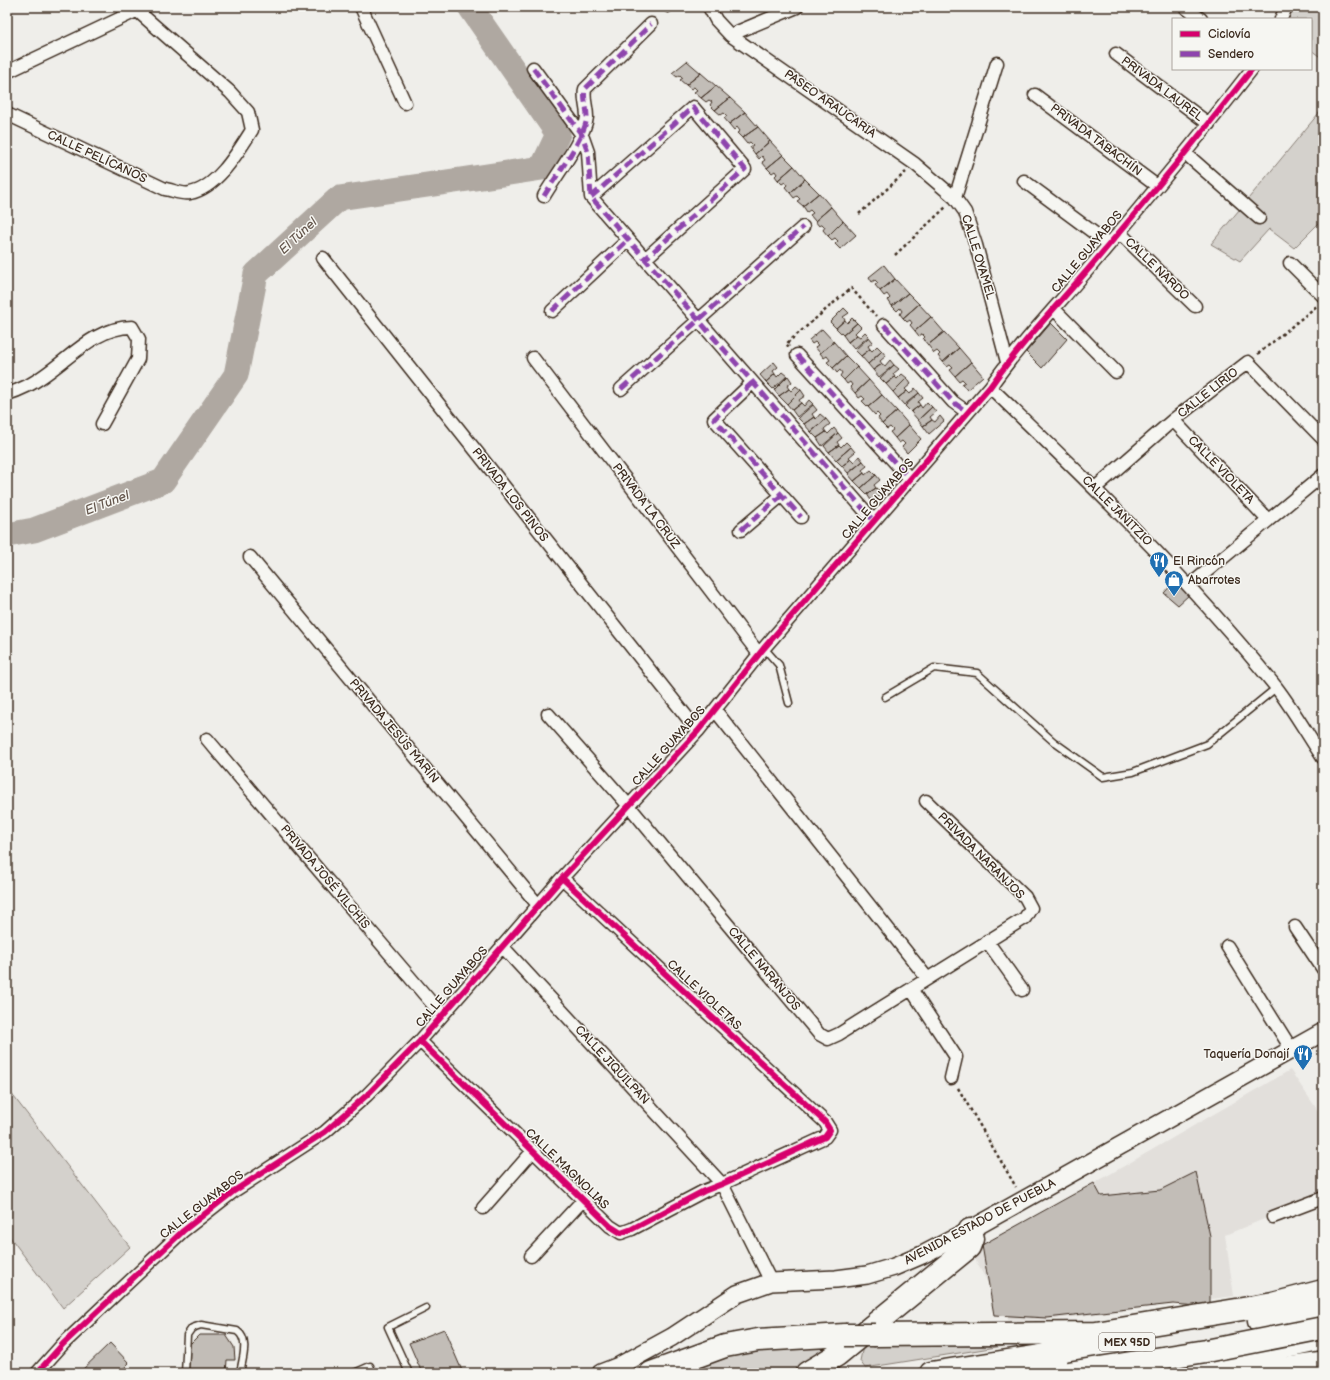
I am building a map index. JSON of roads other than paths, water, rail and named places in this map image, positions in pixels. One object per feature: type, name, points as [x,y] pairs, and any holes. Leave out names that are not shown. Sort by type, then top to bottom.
[{"type":"highway","points":[[807,1373],[837,1355],[969,1247],[972,1238],[970,1230]]},
{"type":"highway","points":[[651,1373],[725,1346],[758,1340],[845,1335],[1096,1333],[1273,1304],[1323,1291]]},
{"type":"highway","name":"MEX 95D","points":[[931,1373],[1194,1332],[1323,1309]]},
{"type":"highway","name":"MEX 95D","points":[[1068,1373],[1206,1351],[1323,1328]]},
{"type":"highway","points":[[986,1373],[1033,1371],[1133,1373],[1198,1366],[1323,1339]]},
{"type":"main road","points":[[1245,1373],[1323,1362]]},
{"type":"street","points":[[361,7],[405,103]]},
{"type":"street","name":"PASEO ARAUCARIA","points":[[710,7],[716,20],[730,35],[915,164],[956,198]]},
{"type":"street","points":[[730,35],[797,7]]},
{"type":"street","points":[[1281,18],[1286,7]]},
{"type":"street","points":[[1186,8],[1200,18]]},
{"type":"street","points":[[7,72],[134,9]]},
{"type":"street","name":"CALLE PELÍCANOS","points":[[7,114],[166,189],[189,194],[205,187],[231,162],[252,130],[248,112],[230,92],[134,9]]},
{"type":"street","points":[[544,196],[582,135],[587,117],[583,98],[585,89],[651,24]]},
{"type":"street","name":"PRIVADA LAUREL","points":[[1116,54],[1209,124]]},
{"type":"street","points":[[956,198],[997,63]]},
{"type":"street","points":[[533,68],[582,135],[588,152],[591,197],[873,520]]},
{"type":"street","name":"CALLE GUAYABOS","points":[[37,1373],[64,1344],[183,1231],[234,1191],[325,1132],[367,1095],[420,1041],[562,878],[698,731],[762,651],[873,520],[990,387],[1007,362],[1109,244],[1209,124],[1251,70]]},
{"type":"street","name":"PRIVADA TABACHÍN","points":[[1035,95],[1157,186]]},
{"type":"street","points":[[591,197],[693,107],[745,168],[645,259]]},
{"type":"street","points":[[1185,153],[1259,218]]},
{"type":"street","points":[[1024,181],[1109,244]]},
{"type":"street","name":"CALLE OYAMEL","points":[[956,198],[965,212],[976,245],[1007,362]]},
{"type":"street","points":[[621,388],[803,227]]},
{"type":"street","name":"CALLE NARDO","points":[[1119,232],[1195,306]]},
{"type":"street","points":[[552,311],[628,240]]},
{"type":"street","name":"PRIVADA LOS PINOS","points":[[323,258],[698,731]]},
{"type":"street","points":[[1290,263],[1321,289]]},
{"type":"street","points":[[1054,309],[1116,372]]},
{"type":"street","points":[[884,325],[953,402],[967,412]]},
{"type":"street","points":[[7,394],[28,386],[97,336],[118,327],[132,327],[140,339],[138,359],[102,424]]},
{"type":"street","points":[[796,355],[910,479]]},
{"type":"street","name":"PRIVADA LA CRUZ","points":[[533,358],[762,651]]},
{"type":"street","name":"CALLE LIRIO","points":[[1095,488],[1173,420],[1248,362],[1323,439]]},
{"type":"street","points":[[752,383],[714,419],[801,517]]},
{"type":"street","name":"CALLE JANITZIO","points":[[990,387],[1095,488],[1189,586],[1276,688],[1323,758]]},
{"type":"street","name":"CALLE VIOLETA","points":[[1173,420],[1268,520]]},
{"type":"street","points":[[1189,586],[1323,474]]},
{"type":"street","points":[[741,530],[782,495]]},
{"type":"street","name":"PRIVADA JESÚS MARÍN","points":[[250,557],[538,905]]},
{"type":"street","name":"CALLE GUAYABOS","points":[[715,710],[927,978]]},
{"type":"street","points":[[548,714],[629,806]]},
{"type":"street","name":"PRIVADA JOSÉ VILCHIS","points":[[207,739],[442,1015]]},
{"type":"street","name":"PRIVADA NARANJOS","points":[[926,801],[1025,897],[1031,908],[1025,918],[927,978]]},
{"type":"street","name":"CALLE NARANJOS","points":[[629,806],[819,1034],[828,1039],[839,1034],[927,978]]},
{"type":"street","name":"CALLE VIOLETAS","points":[[562,878],[825,1122],[830,1130],[825,1137],[722,1184]]},
{"type":"street","points":[[1295,927],[1323,969]]},
{"type":"street","points":[[987,941],[1022,990]]},
{"type":"street","name":"CALLE JIQUILPAN","points":[[502,946],[722,1184],[771,1282]]},
{"type":"street","points":[[1227,946],[1292,1050]]},
{"type":"street","points":[[911,989],[956,1057],[951,1078]]},
{"type":"street","name":"AVENIDA ESTADO DE PUEBLA","points":[[601,1373],[619,1366],[672,1337],[737,1294],[771,1282],[836,1279],[867,1275],[894,1267],[915,1258],[970,1230],[1323,1032]]},
{"type":"street","name":"CALLE MAGNOLIAS","points":[[420,1041],[610,1226],[621,1233],[632,1229],[704,1191],[722,1184]]},
{"type":"street","points":[[483,1208],[533,1151]]},
{"type":"street","points":[[531,1256],[583,1200]]},
{"type":"street","points":[[1273,1217],[1318,1200]]},
{"type":"lane","points":[[762,651],[779,665],[788,703]]},
{"type":"lane","points":[[885,697],[934,668],[977,673],[1054,742],[1103,777],[1133,772],[1207,744],[1276,688]]},
{"type":"lane","points":[[409,1373],[388,1327],[426,1308]]},
{"type":"lane","points":[[185,1373],[187,1335],[192,1328],[201,1325],[237,1331],[241,1334],[244,1341],[240,1373]]},
{"type":"lane","points":[[354,1373],[370,1366],[373,1373]]},
{"type":"waterway","name":"El Túnel","points":[[7,535],[34,530],[163,481],[236,375],[256,274],[339,198],[542,168],[558,134],[470,7]]},
{"type":"place","name":"El Rincón","points":[[1159,578]]},
{"type":"place","name":"Abarrotes","points":[[1174,597]]},
{"type":"place","name":"Taquería Donají","points":[[1303,1071]]}]
